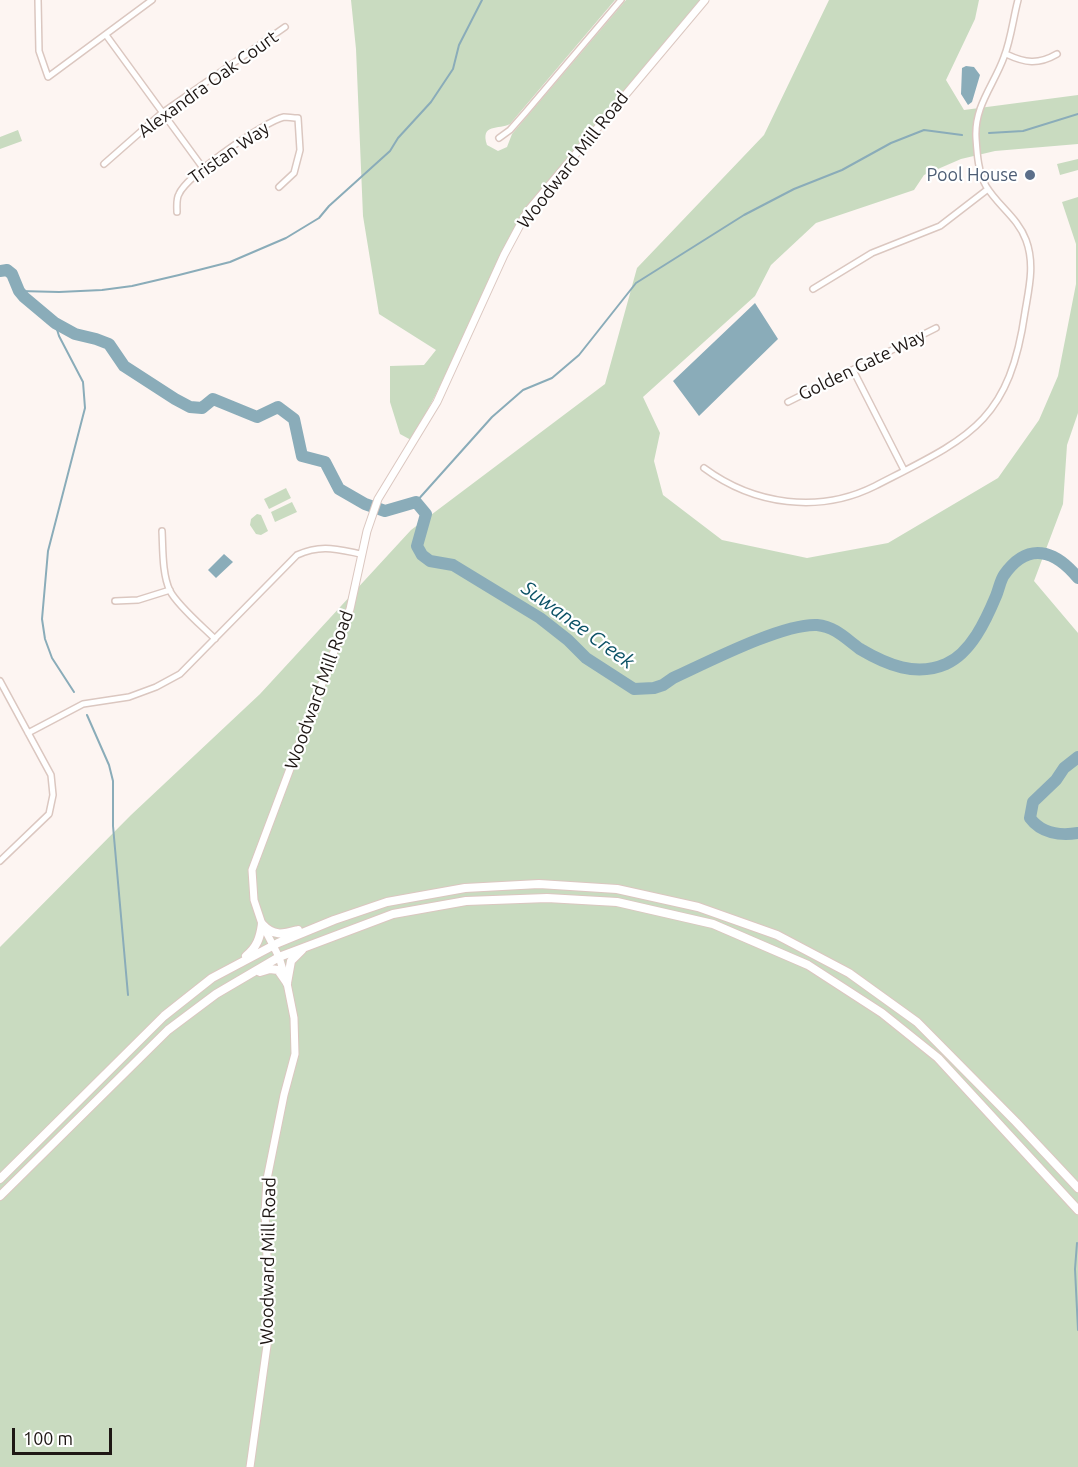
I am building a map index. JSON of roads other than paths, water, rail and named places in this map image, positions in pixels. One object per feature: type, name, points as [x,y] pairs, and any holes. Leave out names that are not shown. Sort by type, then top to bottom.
[{"type":"main road","points":[[262,924],[272,933],[284,934],[387,902],[465,888],[539,884],[617,889],[687,904],[777,935],[849,974],[917,1022],[1078,1188]]},
{"type":"main road","points":[[0,1196],[168,1030],[216,994],[279,957],[393,914],[466,901],[547,898],[616,902],[712,924],[807,965],[882,1012],[938,1059],[1078,1210]]},
{"type":"main road","points":[[0,1179],[164,1016],[212,978],[273,945],[334,920]]},
{"type":"main road","points":[[236,965],[254,949],[260,938],[262,924]]},
{"type":"main road","points":[[287,983],[291,961],[306,947]]},
{"type":"main road","points":[[247,976],[270,969],[276,970],[282,974],[287,983]]},
{"type":"street","points":[[38,0],[39,51],[48,77],[153,0]]},
{"type":"street","points":[[499,138],[523,116],[621,0]]},
{"type":"street","name":"Woodward Mill Road","points":[[250,1467],[270,1324],[265,1214],[267,1179],[295,1054],[294,1018],[287,983],[279,957],[262,924],[254,900],[252,870],[350,609],[361,554],[378,499],[437,402],[504,255],[527,213],[567,162],[705,0]]},
{"type":"street","points":[[704,468],[732,486],[785,502],[829,501],[851,496],[945,450],[976,426],[1002,393],[1016,362],[1021,341],[1031,274],[1030,255],[1020,228],[988,189],[980,172],[976,120],[983,100],[1006,54],[1018,0]]},
{"type":"street","name":"Alexandra Oak Court","points":[[104,164],[162,113],[285,27]]},
{"type":"street","points":[[106,35],[203,168]]},
{"type":"street","points":[[1006,54],[1032,63],[1046,60],[1057,54]]},
{"type":"street","name":"Tristan Way","points":[[177,212],[178,194],[185,184],[203,168],[263,126],[284,117],[298,118],[300,150],[294,173],[279,187]]},
{"type":"street","points":[[813,290],[867,256],[940,226],[988,189]]},
{"type":"street","name":"Golden Gate Way","points":[[788,402],[936,328]]},
{"type":"street","points":[[853,370],[904,470]]},
{"type":"street","points":[[162,531],[163,562],[170,590],[192,617],[215,639]]},
{"type":"street","points":[[28,733],[83,704],[129,697],[156,687],[180,674],[297,555],[311,549],[327,548],[361,554]]},
{"type":"street","points":[[116,601],[138,600],[170,590]]},
{"type":"street","points":[[0,681],[51,775],[53,795],[49,814],[1,857]]},
{"type":"water","points":[[974,67],[980,75],[972,102],[968,105],[961,94],[962,68]]},
{"type":"water","points":[[755,303],[778,339],[699,416],[673,381]]},
{"type":"water","points":[[224,554],[233,562],[216,578],[208,570]]},
{"type":"waterway","points":[[19,291],[102,290],[132,286],[179,275],[230,262],[286,238],[319,218],[329,206],[390,151],[398,138],[431,102],[453,69],[459,45],[482,0]]},
{"type":"waterway","points":[[989,133],[1023,131],[1078,114]]},
{"type":"waterway","points":[[416,502],[492,417],[523,390],[552,378],[579,355],[636,283],[744,215],[794,189],[842,170],[891,143],[924,130],[962,135]]},
{"type":"waterway","name":"Suwanee Creek","points":[[0,271],[7,270],[12,274],[24,297],[55,323],[75,334],[109,344],[124,366],[190,407],[202,408],[213,399],[257,417],[278,407],[294,419],[302,456],[325,462],[339,489],[365,504],[385,511],[416,502],[426,514],[417,546],[422,555],[430,561],[453,565],[540,618],[586,658],[634,689],[663,685],[673,678],[745,645],[802,626],[824,626],[860,649],[891,664],[913,669],[935,668],[955,659],[970,644],[987,615],[1001,580],[1013,564],[1022,557],[1041,553],[1051,556],[1069,568],[1078,578]]},
{"type":"waterway","points":[[55,323],[59,336],[83,382],[85,408],[48,551],[42,619],[45,639],[52,658],[74,692]]},
{"type":"waterway","points":[[87,715],[109,765],[113,781],[113,826],[128,995]]},
{"type":"waterway","name":"Suwanee Creek","points":[[1078,757],[1064,768],[1056,780],[1033,802],[1030,818],[1034,823],[1051,832],[1078,833]]},
{"type":"waterway","points":[[1077,1243],[1075,1269],[1078,1330]]},
{"type":"place","name":"Pool House","points":[[1030,175]]}]
